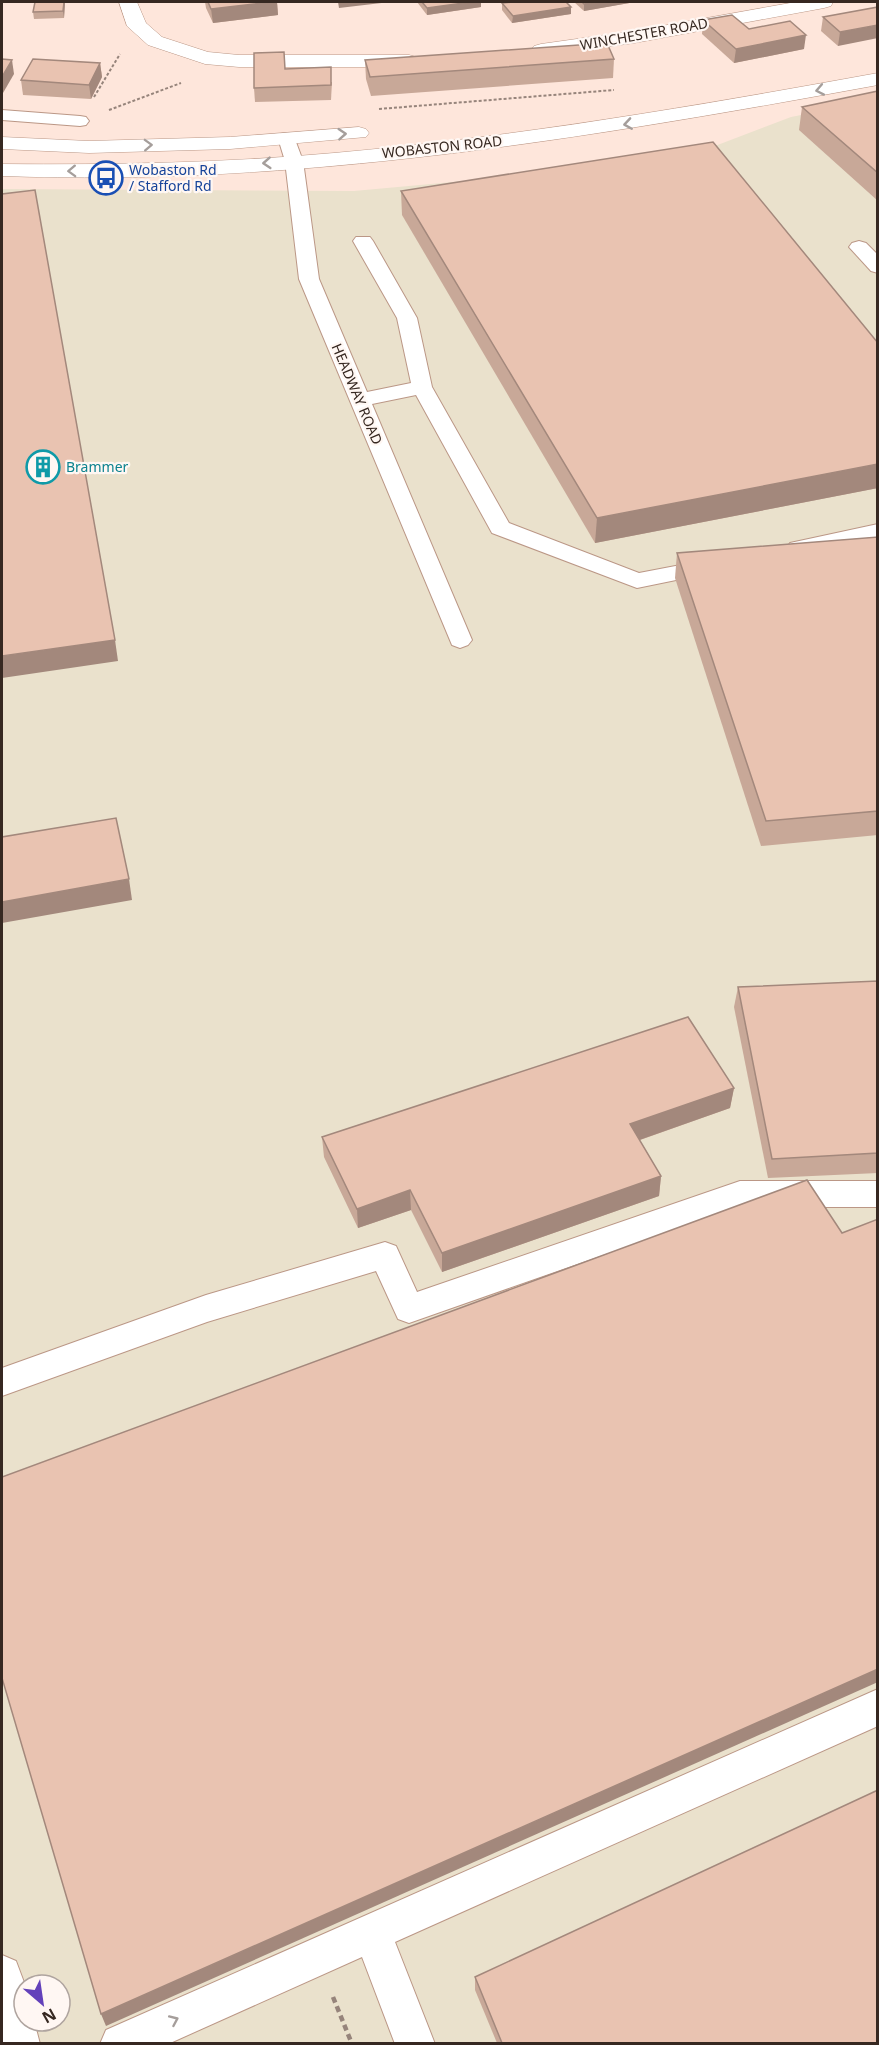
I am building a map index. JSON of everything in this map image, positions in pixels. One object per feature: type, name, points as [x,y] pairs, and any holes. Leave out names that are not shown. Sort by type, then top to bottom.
[{"type":"street","points":[[128,2],[137,26],[155,41],[205,58],[239,61],[394,62],[429,60]]},
{"type":"street","name":"WINCHESTER ROAD","points":[[523,52],[634,37],[824,2]]},
{"type":"street","points":[[630,95],[878,59]]},
{"type":"street","name":"WOBASTON ROAD","points":[[2,170],[44,172],[180,168],[431,149],[588,130],[878,79]]},
{"type":"street","name":"WOBASTON ROAD","points":[[2,143],[89,147],[230,143],[384,131]]},
{"type":"lane","points":[[2,115],[80,121]]},
{"type":"lane","name":"HEADWAY ROAD","points":[[287,138],[294,161],[309,279],[460,640]]},
{"type":"lane","points":[[363,241],[407,318],[422,387],[500,528],[637,581],[729,562]]},
{"type":"lane","points":[[859,247],[878,267]]},
{"type":"lane","points":[[359,400],[422,387]]},
{"type":"lane","points":[[774,553],[878,531]]},
{"type":"lane","points":[[2,1382],[206,1309],[385,1255],[409,1309],[740,1194],[878,1194]]},
{"type":"lane","points":[[120,2043],[878,1707]]},
{"type":"lane","points":[[372,1932],[415,2043]]},
{"type":"lane","points":[[2,1975],[21,2043]]},
{"type":"path","points":[[80,121],[137,26]]},
{"type":"path","points":[[80,121],[239,61]]},
{"type":"path","points":[[379,109],[532,98],[630,95]]},
{"type":"shaded area","points":[[877,100],[877,2043],[2,2044],[2,189],[354,191],[673,162],[791,117]]},
{"type":"building","points":[[35,2],[64,2],[63,11],[33,12]]},
{"type":"building","points":[[208,2],[271,2],[211,9]]},
{"type":"building","points":[[422,2],[471,2],[427,8]]},
{"type":"building","points":[[566,2],[571,7],[513,16],[502,3]]},
{"type":"building","points":[[878,7],[878,25],[840,32],[823,17]]},
{"type":"building","points":[[732,15],[749,29],[790,21],[806,35],[736,49],[703,20]]},
{"type":"building","points":[[607,43],[614,59],[370,77],[365,60]]},
{"type":"building","points":[[284,52],[285,69],[331,67],[331,85],[254,88],[254,53]]},
{"type":"building","points":[[2,59],[12,60],[2,77]]},
{"type":"building","points":[[33,59],[100,63],[89,85],[21,80]]},
{"type":"building","points":[[878,91],[878,173],[802,107]]},
{"type":"building","points":[[713,142],[878,343],[878,464],[597,518],[401,191]]},
{"type":"building","name":"Brammer","points":[[35,190],[115,640],[2,656],[2,194]]},
{"type":"building","points":[[878,537],[878,811],[766,821],[677,553]]},
{"type":"building","points":[[116,818],[129,879],[2,902],[2,837]]},
{"type":"building","points":[[878,981],[878,1153],[772,1159],[738,987]]},
{"type":"building","points":[[688,1017],[734,1088],[630,1124],[661,1176],[442,1253],[410,1190],[357,1209],[322,1137]]},
{"type":"building","points":[[807,1180],[842,1233],[878,1219],[878,1669],[101,2014],[2,1678],[2,1477]]},
{"type":"building","points":[[878,1790],[878,2043],[502,2043],[475,1977]]},
{"type":"place","name":"Wobaston Rd / Stafford Rd","points":[[106,178]]},
{"type":"place","name":"Brammer","points":[[43,467]]}]
